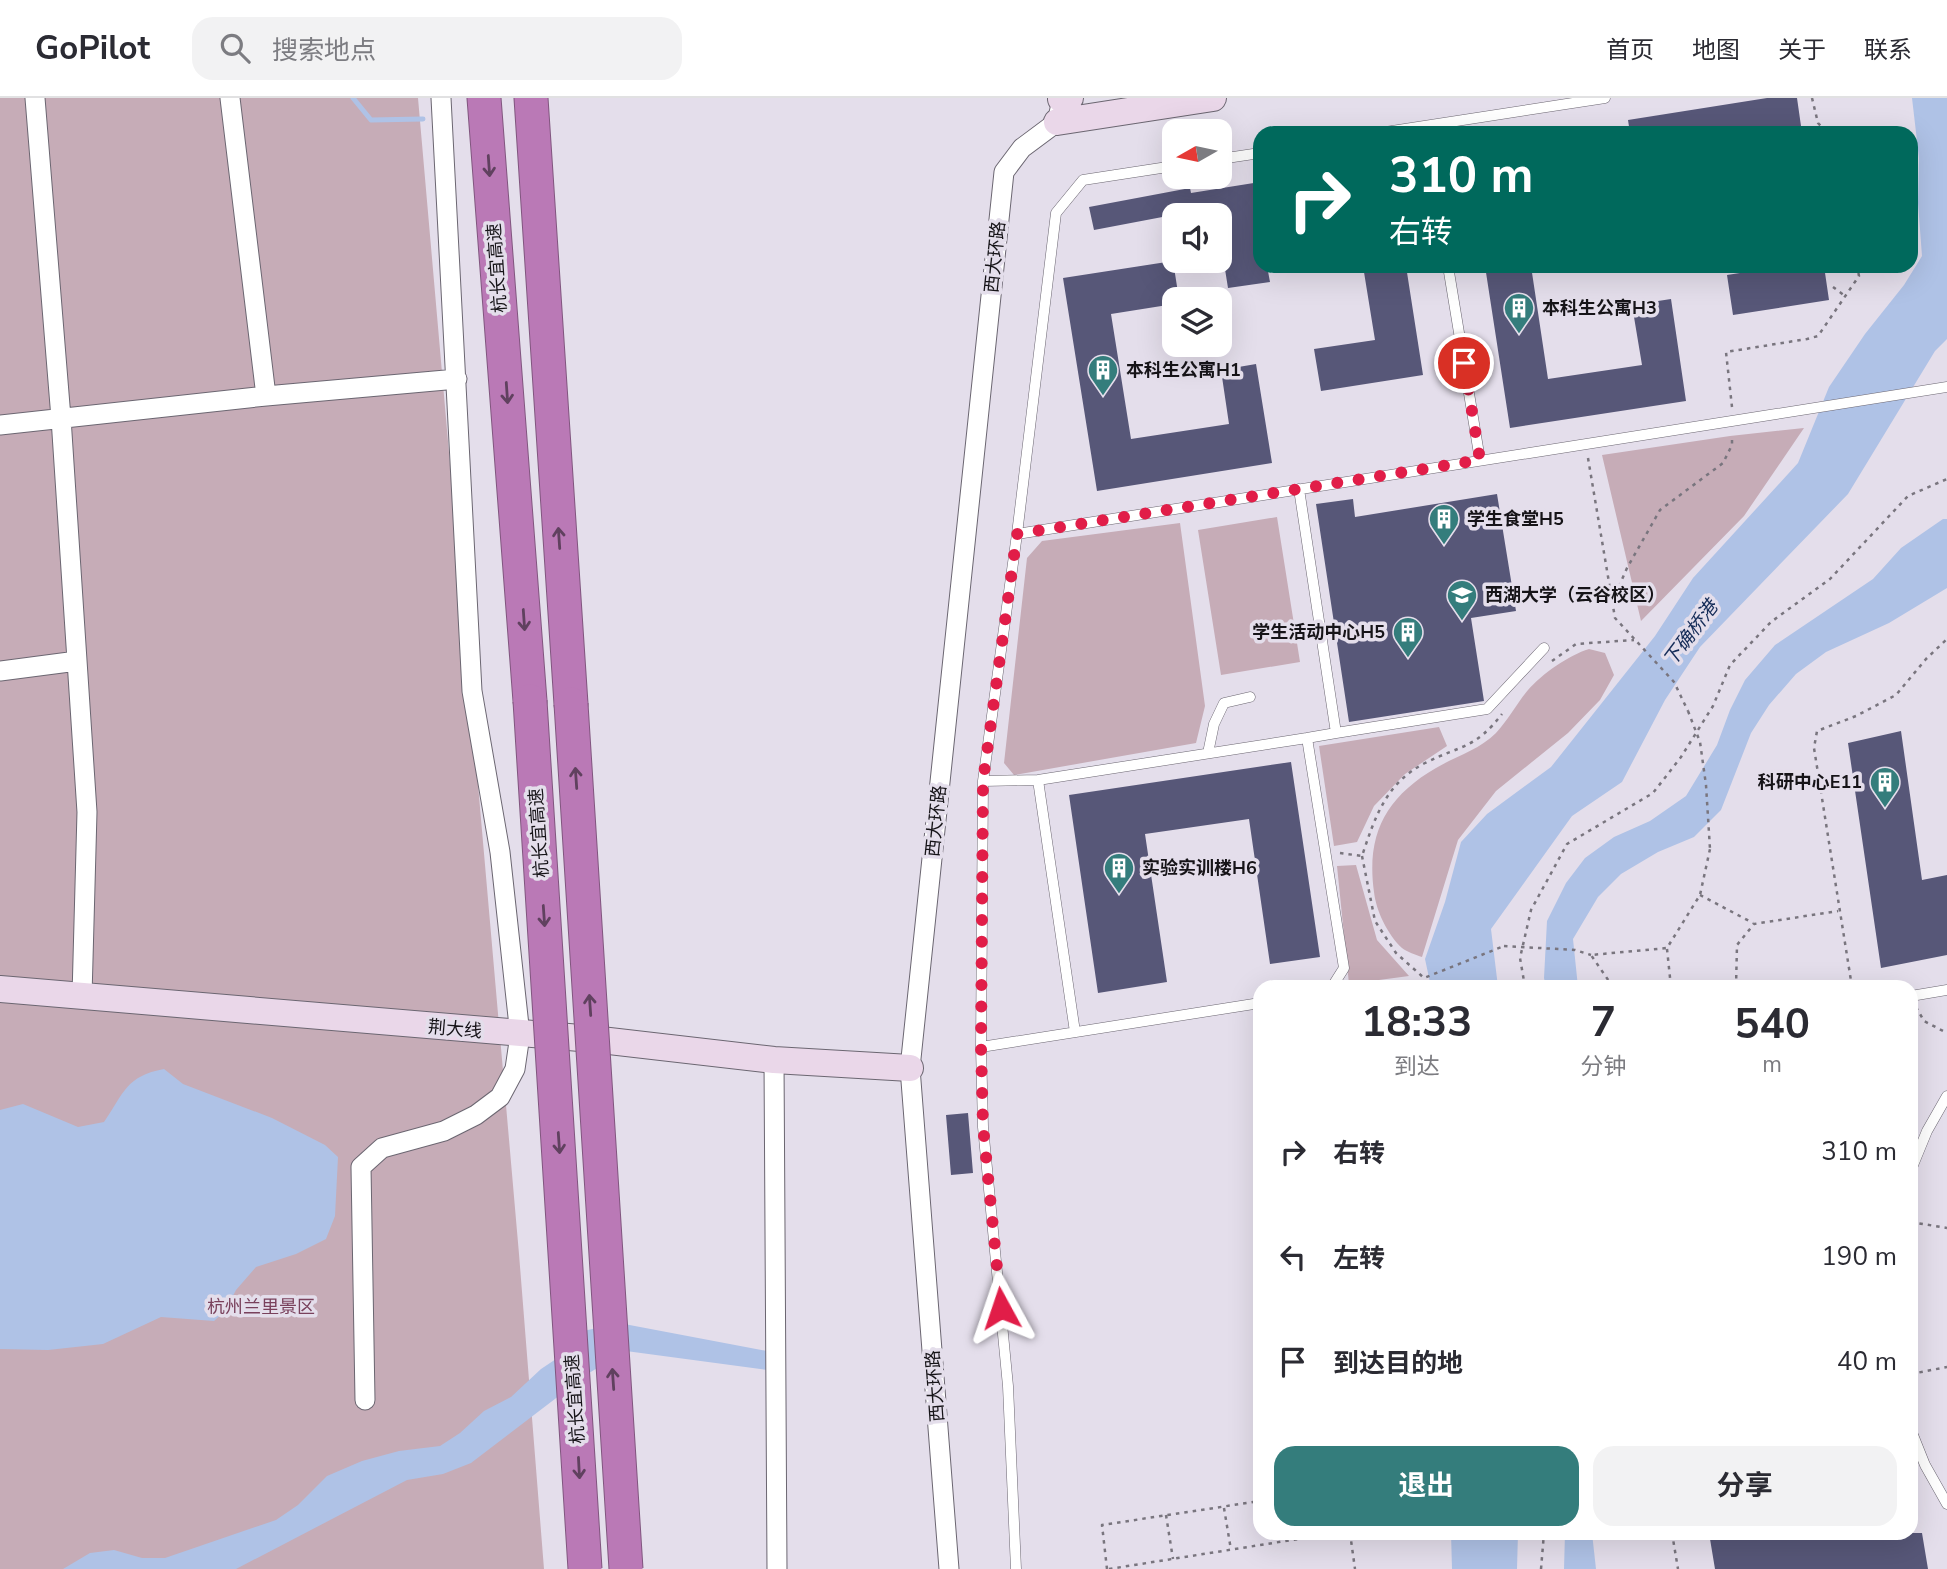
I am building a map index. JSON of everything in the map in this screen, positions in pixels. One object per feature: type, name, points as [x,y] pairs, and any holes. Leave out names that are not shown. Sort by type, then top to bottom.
[{"type":"highway","name":"杭长宜高速","points":[[484,98],[530,701],[585,1569]]},
{"type":"highway","points":[[531,98],[626,1569]]},
{"type":"highway","points":[[543,98],[549,391]]},
{"type":"street","points":[[35,98],[61,418],[87,812],[82,996]]},
{"type":"street","points":[[230,98],[266,396]]},
{"type":"street","points":[[365,1401],[361,1167],[382,1148],[444,1131],[476,1115],[500,1097],[515,1069],[520,1035],[500,852],[472,691],[440,98]]},
{"type":"street","points":[[1063,104],[1213,98]]},
{"type":"street","name":"西大环路","points":[[949,1569],[910,1068],[1004,173],[1022,148],[1063,104]]},
{"type":"street","points":[[0,425],[266,396],[457,379]]},
{"type":"street","points":[[0,671],[77,661]]},
{"type":"street","name":"荆大线","points":[[0,989],[592,1040],[774,1060],[910,1068]]},
{"type":"street","points":[[774,1060],[777,1569]]},
{"type":"lane","points":[[1442,126],[1605,98]]},
{"type":"lane","points":[[1232,157],[1253,154]]},
{"type":"lane","points":[[1016,1569],[1008,1387],[983,1126],[983,781],[1017,534],[1056,213],[1083,180],[1162,168]]},
{"type":"lane","points":[[1449,273],[1480,460]]},
{"type":"lane","points":[[1017,534],[1947,387]]},
{"type":"lane","points":[[1299,489],[1336,733]]},
{"type":"lane","points":[[983,781],[1038,780],[1487,709],[1544,648]]},
{"type":"lane","points":[[1208,753],[1214,724],[1224,703],[1250,697]]},
{"type":"lane","points":[[1307,738],[1343,968],[1336,980]]},
{"type":"lane","points":[[1038,780],[1075,1032]]},
{"type":"lane","points":[[1918,996],[1947,990]]},
{"type":"lane","points":[[981,1047],[1253,1004]]},
{"type":"lane","points":[[1918,1152],[1927,1130],[1947,1096]]},
{"type":"lane","points":[[1918,1448],[1947,1504]]},
{"type":"path","points":[[1812,98],[1821,126]]},
{"type":"path","points":[[1612,602],[1627,568],[1660,510],[1723,463],[1732,445],[1733,421],[1726,352],[1807,340],[1818,335],[1858,273]]},
{"type":"path","points":[[1833,287],[1845,296]]},
{"type":"path","points":[[1586,444],[1615,618],[1674,682],[1700,742],[1710,849],[1700,895],[1667,948],[1670,980]]},
{"type":"path","points":[[1524,980],[1520,958],[1531,910],[1567,844],[1653,793],[1681,757],[1713,706],[1730,665],[1771,622],[1830,579],[1908,496],[1947,479]]},
{"type":"path","points":[[1851,980],[1814,748],[1817,731],[1856,716],[1896,695],[1947,639]]},
{"type":"path","points":[[1544,666],[1576,644],[1634,640]]},
{"type":"path","points":[[1503,712],[1476,742],[1426,763],[1408,774],[1376,814],[1362,856],[1375,921],[1396,953],[1424,978],[1504,946],[1575,950],[1591,955],[1667,948]]},
{"type":"path","points":[[1325,852],[1362,856]]},
{"type":"path","points":[[1700,895],[1754,924],[1839,911]]},
{"type":"path","points":[[1736,980],[1737,944],[1754,924]]},
{"type":"path","points":[[1591,955],[1608,980]]},
{"type":"path","points":[[1918,1010],[1924,1021],[1947,1033]]},
{"type":"path","points":[[1918,1223],[1947,1228]]},
{"type":"path","points":[[1918,1373],[1947,1367]]},
{"type":"path","points":[[1253,1502],[1102,1525],[1108,1569],[1292,1540]]},
{"type":"path","points":[[1224,1507],[1231,1550]]},
{"type":"path","points":[[1166,1516],[1173,1559]]},
{"type":"path","points":[[1351,1540],[1355,1569]]},
{"type":"path","points":[[1541,1569],[1543,1540]]},
{"type":"path","points":[[1673,1540],[1678,1569]]},
{"type":"green space","name":"杭州兰里景区","points":[[0,98],[418,98],[544,1569],[0,1569]]},
{"type":"green space","points":[[1804,428],[1744,516],[1641,621],[1602,455]]},
{"type":"green space","points":[[1277,517],[1300,662],[1221,675],[1198,530]]},
{"type":"green space","points":[[1180,523],[1205,706],[1196,743],[1014,775],[1004,763],[1027,558],[1042,541]]},
{"type":"green space","points":[[1589,649],[1605,653],[1614,675],[1600,700],[1568,733],[1496,791],[1458,840],[1422,957],[1404,949],[1384,922],[1374,892],[1373,852],[1383,819],[1404,791],[1419,779],[1482,744],[1505,723],[1528,690],[1541,678],[1565,660]]},
{"type":"green space","points":[[1439,727],[1447,746],[1405,774],[1374,806],[1357,842],[1334,846],[1319,746]]},
{"type":"green space","points":[[1356,865],[1377,940],[1409,976],[1349,980],[1337,866]]},
{"type":"water","name":"下确桥港","points":[[1912,98],[1947,98],[1947,339],[1935,351],[1848,494],[1700,647],[1665,700],[1622,782],[1572,816],[1491,929],[1497,980],[1430,980],[1425,959],[1445,902],[1461,842],[1487,814],[1551,767],[1655,636],[1693,578],[1798,463],[1829,387],[1911,273],[1918,273],[1918,262],[1922,256],[1918,203],[1918,126],[1915,126]]},
{"type":"water","points":[[1943,519],[1947,519],[1947,588],[1889,623],[1826,652],[1796,674],[1769,705],[1751,733],[1721,810],[1694,837],[1658,852],[1621,874],[1598,897],[1573,939],[1577,980],[1544,980],[1547,921],[1566,883],[1585,858],[1614,837],[1650,821],[1686,796],[1717,745],[1745,680],[1775,645],[1873,579],[1901,548]]},
{"type":"water","points":[[164,1069],[183,1084],[272,1118],[325,1145],[338,1157],[335,1216],[326,1239],[296,1254],[256,1267],[236,1290],[225,1311],[214,1321],[161,1317],[103,1344],[48,1350],[0,1349],[0,1110],[23,1104],[78,1127],[104,1122],[127,1087],[141,1076]]},
{"type":"water","points":[[619,1323],[767,1351],[767,1370],[626,1351],[589,1373],[471,1463],[443,1474],[407,1480],[236,1569],[63,1569],[90,1553],[114,1550],[142,1558],[165,1558],[276,1520],[298,1505],[327,1476],[362,1461],[399,1451],[440,1446],[460,1433],[484,1411],[511,1397],[556,1359],[579,1332]]},
{"type":"water","points":[[1451,1540],[1518,1540],[1517,1569],[1452,1569]]},
{"type":"water","points":[[1565,1540],[1593,1540],[1596,1569],[1564,1569]]},
{"type":"building","points":[[1767,98],[1797,98],[1801,126],[1629,126],[1628,120]]},
{"type":"building","points":[[1253,183],[1253,273],[1268,273],[1270,282],[1228,287],[1226,273],[1232,273],[1232,203],[1162,203],[1162,217],[1094,230],[1089,207],[1190,189],[1191,193],[1232,189],[1232,186]]},
{"type":"building","name":"本科生公寓H1","points":[[1162,263],[1162,273],[1175,273],[1177,287],[1162,287],[1162,306],[1111,314],[1131,439],[1229,424],[1221,370],[1256,364],[1272,463],[1097,491],[1063,278]]},
{"type":"building","points":[[1364,273],[1407,273],[1423,375],[1321,391],[1314,349],[1375,340]]},
{"type":"building","name":"本科生公寓H3","points":[[1486,273],[1532,273],[1548,379],[1642,365],[1632,305],[1671,299],[1686,401],[1510,428]]},
{"type":"building","points":[[1825,273],[1829,300],[1733,315],[1727,275]]},
{"type":"building","points":[[1497,494],[1516,611],[1471,618],[1484,701],[1349,722],[1316,504],[1353,499],[1355,517]]},
{"type":"building","name":"科研中心E11","points":[[1901,731],[1922,880],[1947,875],[1947,955],[1881,968],[1848,743]]},
{"type":"building","name":"实验实训楼H6","points":[[1291,762],[1320,957],[1270,964],[1249,819],[1145,834],[1167,982],[1098,993],[1069,795]]},
{"type":"building","points":[[968,1113],[973,1173],[951,1175],[946,1115]]},
{"type":"building","points":[[1918,1533],[1922,1533],[1928,1569],[1715,1569],[1710,1540],[1918,1540]]},
{"type":"waterway","points":[[353,98],[371,120],[423,119]]},
{"type":"place","name":"本科生公寓H3","points":[[1519,335]]},
{"type":"place","name":"本科生公寓H1","points":[[1103,397]]},
{"type":"place","name":"学生食堂H5","points":[[1444,546]]},
{"type":"place","name":"西湖大学（云谷校区）","points":[[1462,622]]},
{"type":"place","name":"学生活动中心H5","points":[[1408,659]]},
{"type":"place","name":"科研中心E11","points":[[1885,809]]},
{"type":"place","name":"实验实训楼H6","points":[[1119,895]]},
{"type":"route","points":[[1001,1308],[983,1126],[983,781],[1017,534],[1480,460],[1464,363]]}]
